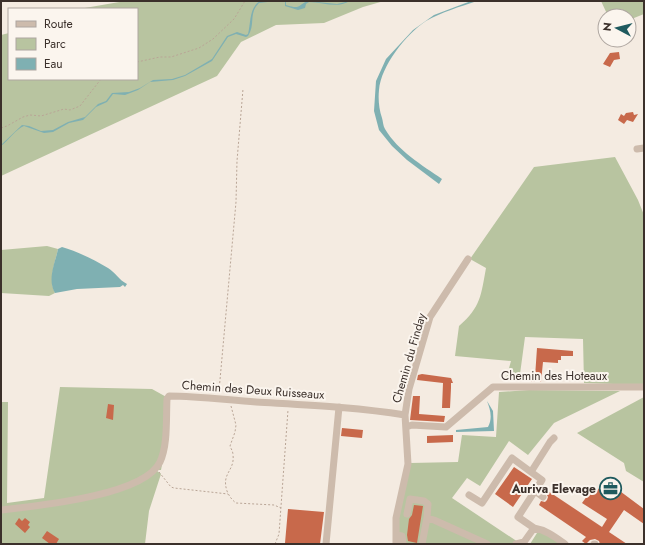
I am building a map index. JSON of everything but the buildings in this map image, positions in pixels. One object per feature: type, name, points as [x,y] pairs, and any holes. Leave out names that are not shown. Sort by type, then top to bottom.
[{"type":"street","name":"Chemin du Finday","points":[[396,544],[396,518],[408,464],[405,415],[409,389],[430,317],[468,259]]},
{"type":"street","name":"Chemin des Hoteaux","points":[[406,427],[412,425],[446,427],[493,387],[644,387]]},
{"type":"street","name":"Chemin des Deux Ruisseaux","points":[[156,470],[164,447],[167,399],[169,396],[194,396],[339,407],[405,415]]},
{"type":"street","points":[[326,544],[339,407]]},
{"type":"street","points":[[531,472],[554,438]]},
{"type":"street","points":[[469,495],[482,503],[512,458],[542,480],[518,518],[534,528],[541,529],[565,544]]},
{"type":"street","points":[[1,510],[89,498],[123,488],[156,470]]},
{"type":"street","points":[[535,491],[543,497]]},
{"type":"street","points":[[407,514],[410,499],[424,501],[428,504],[422,544]]},
{"type":"street","points":[[427,518],[486,544]]},
{"type":"street","points":[[516,544],[524,542],[534,528]]},
{"type":"street","points":[[396,535],[402,536],[403,544]]},
{"type":"path","points":[[138,62],[160,57],[171,57],[199,48],[213,39],[234,19],[245,1]]},
{"type":"path","points":[[1,128],[30,115],[41,116],[64,109],[70,110],[80,106],[100,80]]},
{"type":"path","points":[[222,399],[219,393],[236,202],[237,161],[243,89]]},
{"type":"path","points":[[231,400],[232,412],[236,425],[230,446],[233,452],[233,460],[231,469],[226,477],[225,484],[228,494],[236,503],[274,505],[281,508]]},
{"type":"path","points":[[275,544],[279,534],[288,411],[290,404]]},
{"type":"path","points":[[156,470],[171,487],[174,488],[228,494]]},
{"type":"green space","points":[[125,1],[384,1],[363,7],[324,23],[276,25],[241,42],[217,76],[1,176],[1,35],[8,33],[8,80],[138,80],[138,8],[85,8]]},
{"type":"green space","points":[[601,1],[644,1],[644,14],[637,17],[637,8],[604,8]]},
{"type":"green space","points":[[615,157],[638,200],[644,215],[644,385],[584,383],[583,339],[525,337],[520,374],[506,379],[511,361],[455,356],[459,326],[472,313],[479,300],[486,268],[470,259],[534,167]]},
{"type":"green space","points":[[47,246],[58,249],[52,277],[55,293],[49,296],[1,293],[1,250]]},
{"type":"green space","points":[[60,387],[152,389],[170,399],[168,434],[161,470],[156,470],[161,474],[149,511],[145,544],[1,544],[1,402],[8,402],[7,503],[44,498]]},
{"type":"green space","points":[[529,390],[620,391],[554,423],[528,455],[509,441],[480,486],[467,478],[452,498],[521,544],[398,544],[398,518],[410,463],[458,462],[462,435],[496,437],[499,392]]},
{"type":"green space","points":[[644,397],[644,482],[626,471],[624,463],[577,433]]},
{"type":"green space","points":[[543,532],[561,544],[530,544],[537,533]]},
{"type":"water","points":[[260,1],[276,1],[259,3],[254,11],[252,27],[248,36],[246,37],[236,34],[228,37],[212,61],[185,76],[173,80],[150,82],[138,90],[125,95],[113,94],[107,102],[96,107],[83,120],[69,123],[53,132],[44,133],[24,126],[1,146],[22,125],[41,131],[53,130],[68,122],[85,117],[98,104],[106,101],[112,93],[129,92],[140,88],[153,80],[172,79],[185,75],[212,59],[227,36],[237,32],[246,35],[248,34],[252,11],[256,4]]},
{"type":"water","points":[[285,1],[286,5],[296,7],[307,1],[337,4],[350,1],[340,5],[309,2],[306,4],[305,8],[298,10],[285,6]]},
{"type":"water","points":[[471,1],[477,1],[432,18],[410,34],[389,61],[384,71],[379,90],[379,108],[383,125],[390,137],[403,151],[442,179],[439,184],[407,160],[392,146],[379,130],[374,111],[376,81],[386,59],[413,30],[434,15]]},
{"type":"water","points":[[62,247],[79,253],[103,265],[127,284],[125,287],[123,285],[120,287],[77,289],[55,293],[52,283],[52,271],[58,249]]},
{"type":"water","points":[[487,401],[493,411],[494,431],[456,432],[456,430],[488,427],[491,417]]},
{"type":"place","name":"Auriva Elevage","points":[[611,489]]}]
